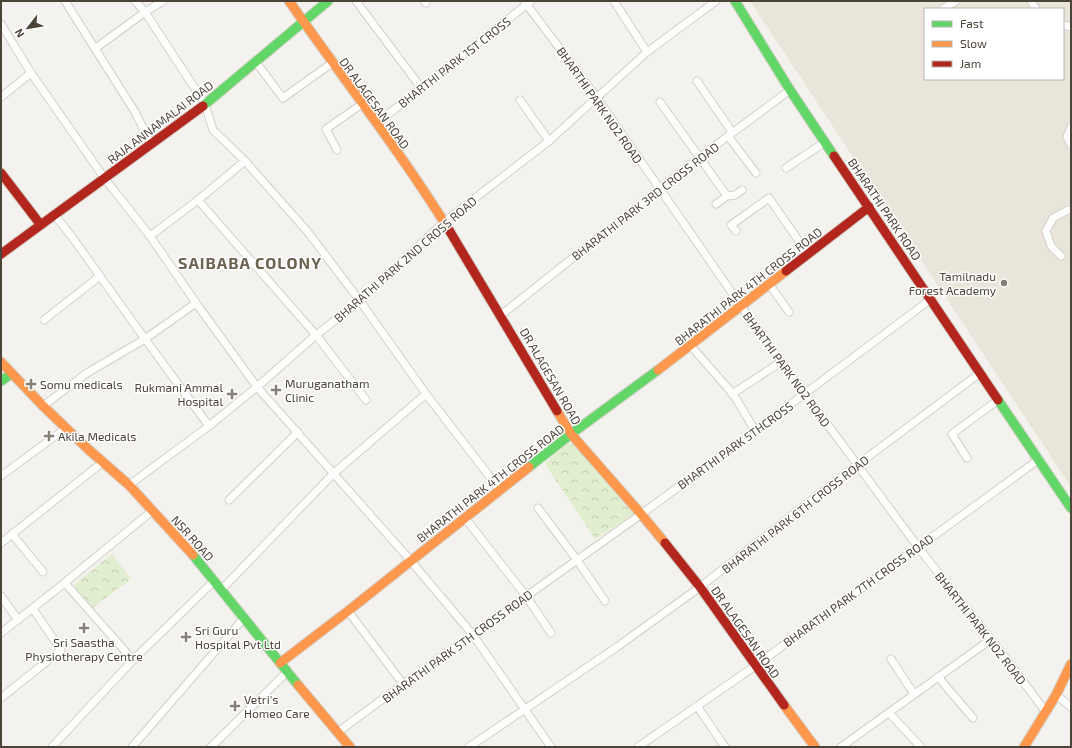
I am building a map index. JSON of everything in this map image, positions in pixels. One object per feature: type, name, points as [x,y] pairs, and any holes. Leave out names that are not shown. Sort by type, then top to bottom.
[{"type":"street","points":[[65,1],[135,112],[151,144]]},
{"type":"street","points":[[135,1],[145,12],[205,104],[213,130],[245,161],[308,231],[426,394],[500,490]]},
{"type":"street","points":[[96,48],[145,12],[163,1]]},
{"type":"street","name":"DR ALAGESAN ROAD","points":[[289,1],[332,63],[377,123],[444,222],[502,316],[571,434],[641,514],[700,587],[755,666],[815,747]]},
{"type":"street","name":"RAJA ANNAMALAI ROAD","points":[[1,254],[205,104],[328,1]]},
{"type":"street","points":[[356,1],[422,89]]},
{"type":"street","points":[[614,1],[647,52]]},
{"type":"street","name":"BHARATHI PARK 2ND CROSS ROAD","points":[[129,485],[209,426],[257,388],[316,335],[360,301],[444,222],[549,141],[647,52],[716,1]]},
{"type":"street","name":"BHARATHI PARK ROAD","points":[[735,1],[790,90],[1071,508]]},
{"type":"street","points":[[945,8],[956,1]]},
{"type":"street","name":"BHARTHI PARK 1ST CROSS","points":[[377,123],[422,89],[527,2]]},
{"type":"street","name":"BHARTHI PARK NO2 ROAD","points":[[527,2],[597,98],[659,189],[804,394],[918,547],[1045,711]]},
{"type":"street","points":[[1,24],[31,73],[105,179],[150,236],[257,388],[334,473],[473,635],[552,747]]},
{"type":"street","points":[[255,61],[283,98],[332,63]]},
{"type":"street","points":[[1,97],[31,73]]},
{"type":"street","points":[[697,81],[756,173]]},
{"type":"street","name":"BHARATHI PARK 3RD CROSS ROAD","points":[[502,316],[659,189],[790,90]]},
{"type":"street","points":[[520,100],[549,141]]},
{"type":"street","points":[[660,102],[727,196]]},
{"type":"street","points":[[337,150],[326,129],[362,104]]},
{"type":"street","points":[[1071,127],[1067,137],[1071,145]]},
{"type":"street","points":[[786,168],[825,142]]},
{"type":"street","points":[[150,236],[198,200],[245,161]]},
{"type":"street","points":[[1,173],[40,224]]},
{"type":"street","points":[[716,204],[727,196],[735,195],[742,190]]},
{"type":"street","points":[[736,231],[731,225],[769,198],[808,254]]},
{"type":"street","points":[[198,200],[316,335],[366,400]]},
{"type":"street","name":"BHARATHI PARK 4TH CROSS ROAD","points":[[280,663],[571,434],[620,399],[869,207]]},
{"type":"street","points":[[1061,256],[1051,246],[1046,230],[1054,218],[1068,210]]},
{"type":"street","points":[[54,214],[209,426]]},
{"type":"street","points":[[44,320],[100,276]]},
{"type":"street","points":[[769,284],[789,312]]},
{"type":"street","name":"BHARTHI PARK 5THCROSS","points":[[577,560],[755,431],[930,299]]},
{"type":"street","points":[[43,406],[87,373],[145,339],[196,303]]},
{"type":"street","points":[[690,345],[732,394],[755,431]]},
{"type":"street","name":"NSR ROAD","points":[[1,362],[43,406],[102,462],[129,485],[186,547],[222,589],[287,672],[350,747]]},
{"type":"street","points":[[732,394],[781,362]]},
{"type":"street","name":"BHARATHI PARK 6TH CROSS ROAD","points":[[469,747],[617,647],[700,587],[857,465],[980,373]]},
{"type":"street","points":[[1,381],[11,374]]},
{"type":"street","points":[[222,589],[334,473],[426,394]]},
{"type":"street","points":[[967,458],[952,434],[998,400]]},
{"type":"street","points":[[1,476],[66,428]]},
{"type":"street","points":[[229,500],[298,432]]},
{"type":"street","name":"BHARATHI PARK 7TH CROSS ROAD","points":[[638,747],[755,666],[1038,460]]},
{"type":"street","points":[[1,544],[102,462]]},
{"type":"street","points":[[538,508],[577,560],[605,601]]},
{"type":"street","points":[[1,633],[65,583],[152,511]]},
{"type":"street","points":[[465,518],[526,596],[551,633]]},
{"type":"street","points":[[12,534],[43,572]]},
{"type":"street","name":"BHARATHI PARK 5TH CROSS ROAD","points":[[338,732],[577,560]]},
{"type":"street","points":[[56,745],[133,660],[214,581]]},
{"type":"street","points":[[65,583],[133,660]]},
{"type":"street","points":[[1,596],[18,620]]},
{"type":"street","points":[[1,698],[61,650],[32,609]]},
{"type":"street","points":[[348,611],[403,684]]},
{"type":"street","points":[[132,747],[244,618]]},
{"type":"street","points":[[841,747],[990,640]]},
{"type":"street","points":[[891,659],[914,694]]},
{"type":"street","points":[[1024,747],[1056,695],[1071,664]]},
{"type":"street","points":[[212,747],[287,672]]},
{"type":"street","points":[[938,677],[973,718]]},
{"type":"street","points":[[1056,695],[1071,707]]},
{"type":"street","points":[[697,706],[725,747]]},
{"type":"street","points":[[889,713],[921,747]]},
{"type":"shaded area","name":"Tamilnadu Forest Academy","points":[[750,1],[1071,1],[1071,487]]},
{"type":"green space","points":[[570,438],[635,514],[595,539],[545,464]]},
{"type":"green space","points":[[112,554],[131,579],[91,609],[74,585]]},
{"type":"traffic: fast","points":[[203,106],[328,1]]},
{"type":"traffic: fast","points":[[735,1],[790,90],[834,156]]},
{"type":"traffic: fast","points":[[529,467],[658,370]]},
{"type":"traffic: fast","points":[[1,381],[11,374]]},
{"type":"traffic: fast","points":[[998,400],[1071,508]]},
{"type":"traffic: fast","points":[[193,555],[298,685]]},
{"type":"traffic: slow","points":[[289,1],[391,143],[449,230]]},
{"type":"traffic: slow","points":[[658,370],[786,271]]},
{"type":"traffic: slow","points":[[1,362],[43,406],[89,450],[129,485],[193,555]]},
{"type":"traffic: slow","points":[[557,411],[571,434],[665,543]]},
{"type":"traffic: slow","points":[[280,663],[529,467]]},
{"type":"traffic: slow","points":[[1024,747],[1056,695],[1071,664]]},
{"type":"traffic: slow","points":[[298,685],[350,747]]},
{"type":"traffic: slow","points":[[784,705],[815,747]]},
{"type":"traffic: jam","points":[[1,254],[203,106]]},
{"type":"traffic: jam","points":[[834,156],[998,400]]},
{"type":"traffic: jam","points":[[1,173],[40,224]]},
{"type":"traffic: jam","points":[[786,271],[869,207]]},
{"type":"traffic: jam","points":[[449,230],[557,411]]},
{"type":"traffic: jam","points":[[665,543],[700,587],[784,705]]},
{"type":"place","name":"Tamilnadu Forest Academy","points":[[1004,283]]},
{"type":"place","name":"Somu medicals","points":[[31,384]]},
{"type":"place","name":"Muruganatham Clinic","points":[[276,390]]},
{"type":"place","name":"Rukmani Ammal Hospital","points":[[232,394]]},
{"type":"place","name":"Akila Medicals","points":[[49,436]]},
{"type":"place","name":"Sri Saastha Physiotherapy Centre","points":[[84,628]]},
{"type":"place","name":"Sri Guru Hospital Pvt Ltd","points":[[186,637]]},
{"type":"place","name":"Vetri's Homeo Care","points":[[235,706]]},
{"type":"district","name":"SAIBABA COLONY","points":[[250,262]]}]
